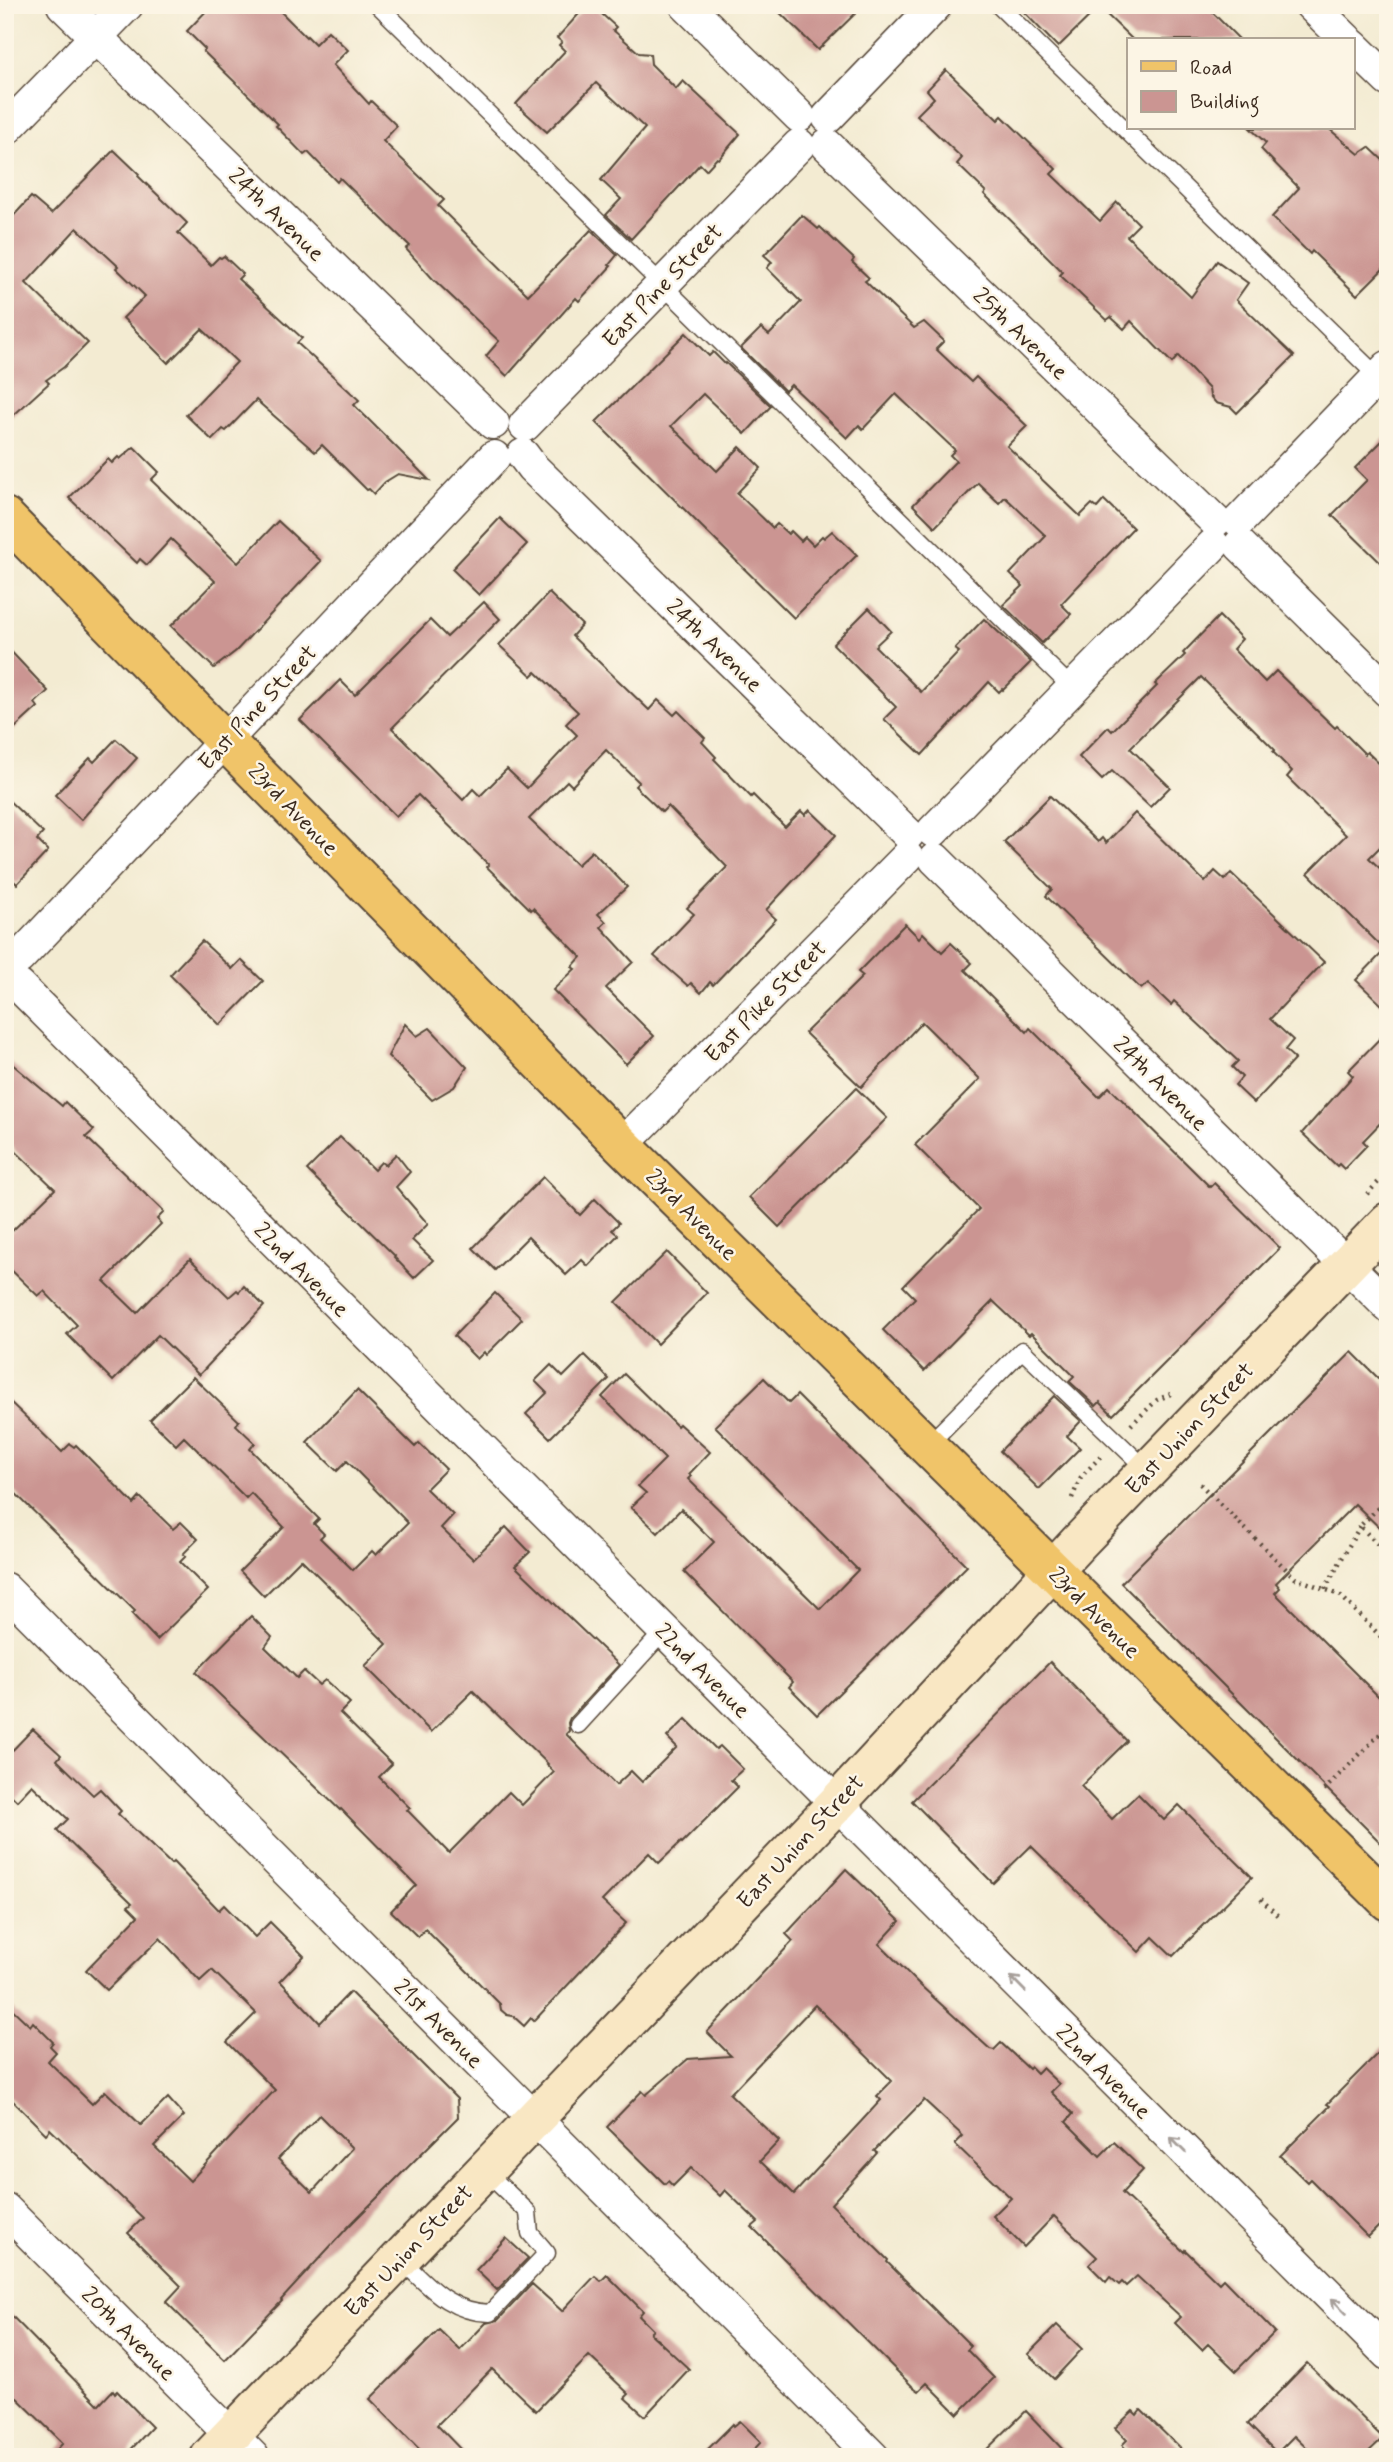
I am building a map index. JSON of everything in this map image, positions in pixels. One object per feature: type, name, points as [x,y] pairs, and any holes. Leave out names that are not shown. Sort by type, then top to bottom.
[{"type":"main road","name":"23rd Avenue","points":[[5,517],[622,1144],[1388,1901]]},
{"type":"main road","name":"East Union Street","points":[[231,2450],[400,2259],[837,1803],[1053,1570],[1388,1222]]},
{"type":"street","name":"24th Avenue","points":[[63,5],[493,423],[487,430],[486,445],[514,445],[532,467],[921,845],[1388,1306]]},
{"type":"street","points":[[5,130],[127,5]]},
{"type":"street","name":"25th Avenue","points":[[686,5],[1388,691]]},
{"type":"street","name":"East Pine Street","points":[[12,972],[226,740],[514,445],[662,286],[936,5]]},
{"type":"street","points":[[1311,5],[1345,38]]},
{"type":"street","points":[[1354,47],[1388,80]]},
{"type":"street","name":"East Pike Street","points":[[622,1144],[921,845],[1383,372]]},
{"type":"street","name":"22nd Avenue","points":[[12,972],[664,1631],[1388,2354]]},
{"type":"street","name":"21st Avenue","points":[[5,1589],[873,2457]]},
{"type":"street","name":"20th Avenue","points":[[5,2209],[231,2450]]},
{"type":"lane","points":[[378,5],[1073,688]]},
{"type":"lane","points":[[998,5],[1127,128]]},
{"type":"lane","points":[[1129,130],[1383,372]]},
{"type":"lane","points":[[927,1446],[1022,1350],[1148,1471]]},
{"type":"lane","points":[[578,1725],[664,1631]]},
{"type":"lane","points":[[400,2259],[445,2301],[471,2312],[490,2313],[547,2253],[530,2233],[528,2212],[485,2171]]},
{"type":"path","points":[[1068,1506],[1079,1480],[1087,1471]]},
{"type":"path","points":[[1200,1484],[1295,1578],[1340,1595],[1388,1644]]},
{"type":"path","points":[[1325,1589],[1360,1526],[1388,1497]]},
{"type":"path","points":[[1360,1526],[1388,1555]]},
{"type":"path","points":[[1319,1795],[1388,1726]]},
{"type":"path","points":[[1261,1899],[1279,1917]]},
{"type":"building","points":[[212,5],[274,5],[315,44],[328,31],[348,50],[333,65],[369,104],[371,101],[397,126],[383,141],[444,200],[438,206],[528,295],[591,230],[617,255],[609,265],[611,266],[579,301],[576,298],[507,376],[486,356],[499,341],[433,279],[406,249],[410,246],[340,178],[337,182],[308,152],[304,155],[276,126],[278,124],[203,51],[205,49],[187,31]]},
{"type":"building","points":[[587,5],[592,5],[616,27],[613,30],[639,53],[650,54],[651,64],[676,89],[683,81],[740,134],[706,170],[700,164],[631,239],[606,215],[621,199],[601,180],[645,128],[596,83],[547,132],[516,104],[565,51],[559,45],[562,42],[557,38]]},
{"type":"building","points":[[772,5],[864,5],[818,50]]},
{"type":"building","points":[[1017,5],[1205,5],[1238,38],[1131,38],[1099,7],[1058,47]]},
{"type":"building","points":[[946,70],[998,120],[1002,116],[1047,160],[1056,169],[1051,174],[1100,221],[1117,202],[1139,224],[1127,236],[1191,297],[1217,261],[1248,283],[1236,300],[1294,356],[1237,413],[1231,407],[1216,403],[1210,396],[1209,389],[1178,356],[1172,363],[1131,321],[1124,329],[1111,317],[1107,320],[1060,275],[1063,272],[984,194],[986,192],[957,164],[962,158],[917,115],[934,98],[927,90]]},
{"type":"building","points":[[1252,130],[1330,130],[1359,154],[1369,147],[1388,165],[1388,264],[1357,295],[1272,217],[1299,188],[1261,149],[1266,143]]},
{"type":"building","points":[[114,150],[187,223],[178,233],[211,265],[224,256],[243,274],[238,279],[302,338],[297,343],[359,400],[354,405],[429,480],[398,474],[385,482],[374,494],[322,445],[315,452],[256,400],[226,431],[223,429],[212,440],[186,415],[237,362],[202,329],[168,363],[123,318],[145,296],[116,268],[118,266],[77,228],[26,283],[88,343],[64,367],[46,380],[49,383],[5,423],[5,225],[31,197],[51,214]]},
{"type":"building","points":[[802,215],[818,229],[820,227],[854,259],[852,262],[869,278],[865,281],[914,328],[924,322],[944,341],[936,349],[971,382],[976,377],[1027,426],[1007,446],[1080,516],[1092,504],[1097,508],[1104,500],[1133,528],[1061,604],[1071,614],[1042,643],[1003,605],[1023,586],[1010,574],[1046,536],[1005,497],[999,503],[978,483],[935,527],[913,505],[956,461],[950,455],[955,450],[896,394],[863,429],[859,425],[847,438],[791,385],[785,391],[741,348],[761,328],[769,335],[801,302],[767,268],[772,262],[764,255]]},
{"type":"building","points":[[686,333],[709,356],[713,352],[726,363],[771,406],[745,434],[703,394],[671,426],[717,471],[740,447],[761,468],[737,493],[773,528],[777,524],[788,534],[791,531],[801,541],[805,537],[813,545],[832,531],[857,555],[794,618],[596,422]]},
{"type":"building","points":[[1388,435],[1388,570],[1332,515],[1367,480],[1355,468]]},
{"type":"building","points":[[134,447],[159,472],[151,480],[238,563],[278,521],[321,561],[236,651],[214,668],[171,626],[215,581],[171,539],[147,565],[140,559],[137,563],[69,498],[108,459],[112,463]]},
{"type":"building","points":[[500,518],[527,544],[479,595],[452,569]]},
{"type":"building","points":[[549,593],[582,625],[572,636],[649,710],[658,700],[674,715],[678,711],[705,738],[702,742],[716,757],[714,759],[785,827],[801,811],[805,815],[810,810],[836,835],[766,910],[776,919],[713,985],[710,982],[701,993],[691,983],[688,986],[654,956],[694,914],[687,908],[727,867],[668,806],[662,812],[635,786],[639,782],[606,750],[572,786],[567,781],[529,819],[577,865],[592,851],[627,887],[598,914],[606,922],[601,927],[633,962],[606,988],[654,1036],[626,1064],[553,990],[575,969],[572,967],[581,957],[533,908],[531,910],[487,867],[489,865],[418,795],[396,816],[300,720],[340,680],[355,695],[430,620],[447,637],[484,602],[500,619],[392,728],[463,800],[473,789],[480,796],[507,769],[527,788],[577,735],[566,724],[578,712],[536,672],[532,676],[499,645]]},
{"type":"building","points":[[869,608],[891,631],[875,646],[921,692],[959,652],[955,649],[984,619],[1031,662],[999,692],[989,682],[922,755],[884,719],[896,707],[833,644]]},
{"type":"building","points":[[1219,616],[1242,639],[1233,649],[1265,682],[1276,671],[1335,728],[1337,726],[1388,772],[1388,839],[1369,858],[1388,876],[1388,1011],[1356,980],[1385,950],[1308,873],[1346,835],[1287,777],[1292,771],[1273,752],[1275,750],[1201,677],[1130,748],[1170,787],[1150,807],[1112,771],[1102,780],[1079,757],[1108,727],[1112,731],[1157,686],[1155,684]]},
{"type":"building","points":[[5,645],[48,691],[35,703],[38,707],[5,737]]},
{"type":"building","points":[[116,739],[137,758],[81,820],[55,795],[90,758],[94,762]]},
{"type":"building","points":[[1050,796],[1098,842],[1102,838],[1106,843],[1135,813],[1205,882],[1215,871],[1225,880],[1231,873],[1324,962],[1270,1019],[1293,1040],[1285,1050],[1295,1059],[1254,1103],[1235,1085],[1242,1077],[1232,1067],[1238,1061],[1174,1001],[1171,1005],[1148,983],[1141,989],[1046,896],[1052,889],[1004,842]]},
{"type":"building","points":[[5,797],[43,833],[37,840],[48,851],[17,884],[5,873]]},
{"type":"building","points":[[905,924],[919,938],[923,933],[942,952],[951,943],[972,963],[965,970],[1027,1032],[1030,1028],[1099,1097],[1109,1087],[1210,1187],[1214,1183],[1280,1248],[1113,1415],[1100,1402],[1096,1406],[1069,1381],[1074,1376],[1031,1333],[1029,1335],[993,1301],[924,1371],[883,1330],[915,1298],[903,1286],[979,1209],[915,1145],[980,1079],[922,1022],[861,1087],[805,1033],[863,976],[858,972]]},
{"type":"building","points":[[202,941],[232,969],[241,960],[263,981],[220,1025],[170,975]]},
{"type":"building","points":[[405,1024],[417,1036],[430,1028],[467,1067],[454,1087],[432,1100],[388,1056]]},
{"type":"building","points":[[1388,1030],[1388,1115],[1363,1141],[1367,1145],[1344,1169],[1339,1164],[1337,1166],[1302,1133],[1353,1076],[1348,1071]]},
{"type":"building","points":[[5,1058],[62,1106],[65,1102],[94,1130],[86,1137],[164,1212],[157,1219],[161,1224],[104,1281],[137,1313],[190,1259],[229,1297],[244,1286],[264,1306],[199,1375],[158,1335],[113,1381],[67,1334],[77,1325],[44,1291],[38,1296],[5,1264],[5,1238],[55,1189],[5,1141]]},
{"type":"building","points":[[856,1088],[887,1118],[779,1227],[749,1197]]},
{"type":"building","points":[[340,1137],[374,1170],[381,1162],[385,1165],[396,1154],[410,1172],[396,1187],[428,1224],[412,1240],[433,1260],[414,1278],[307,1170]]},
{"type":"building","points":[[543,1177],[580,1215],[595,1199],[619,1223],[612,1230],[618,1235],[588,1266],[582,1260],[566,1275],[528,1237],[495,1270],[473,1248]]},
{"type":"building","points":[[667,1252],[707,1293],[657,1344],[616,1302]]},
{"type":"building","points":[[495,1293],[522,1319],[486,1355],[484,1352],[477,1359],[454,1336]]},
{"type":"building","points":[[1352,1352],[1388,1388],[1388,1536],[1355,1504],[1276,1583],[1280,1588],[1275,1593],[1388,1706],[1388,1850],[1121,1583]]},
{"type":"building","points":[[585,1355],[609,1379],[550,1438],[526,1414],[547,1393],[535,1381],[551,1365],[563,1377]]},
{"type":"building","points":[[624,1374],[677,1426],[679,1424],[710,1452],[689,1474],[691,1476],[688,1479],[820,1609],[858,1570],[715,1426],[764,1378],[789,1403],[797,1395],[967,1566],[817,1715],[789,1687],[793,1682],[684,1572],[714,1542],[681,1509],[658,1533],[631,1507],[646,1493],[638,1486],[665,1459],[602,1397]]},
{"type":"building","points":[[193,1377],[239,1421],[236,1425],[255,1443],[250,1449],[319,1519],[314,1524],[324,1534],[320,1538],[353,1570],[372,1551],[376,1555],[408,1523],[347,1461],[337,1471],[307,1442],[357,1390],[415,1447],[419,1443],[446,1469],[426,1489],[453,1515],[441,1528],[473,1559],[506,1527],[530,1552],[515,1566],[619,1665],[570,1718],[569,1731],[566,1734],[616,1785],[631,1771],[642,1782],[677,1747],[667,1737],[686,1719],[716,1749],[720,1746],[743,1769],[731,1780],[738,1787],[682,1843],[659,1863],[649,1853],[602,1901],[626,1923],[534,2021],[531,2018],[524,2026],[513,2016],[507,2015],[501,2010],[500,2004],[425,1929],[418,1937],[391,1911],[416,1885],[341,1809],[196,1672],[251,1616],[272,1637],[265,1647],[297,1678],[304,1671],[319,1685],[325,1680],[350,1703],[340,1713],[392,1764],[379,1777],[449,1853],[509,1792],[522,1805],[554,1772],[473,1691],[431,1732],[365,1666],[387,1644],[301,1559],[264,1596],[240,1571],[284,1527],[251,1493],[246,1498],[184,1437],[176,1445],[150,1420]]},
{"type":"building","points":[[1054,1396],[1081,1421],[1067,1436],[1080,1448],[1039,1489],[1000,1451]]},
{"type":"building","points":[[5,1397],[62,1452],[70,1444],[74,1447],[76,1445],[134,1504],[140,1497],[173,1529],[181,1522],[198,1539],[183,1554],[186,1556],[180,1562],[208,1590],[157,1640],[132,1614],[135,1611],[5,1483]]},
{"type":"building","points":[[1050,1662],[1127,1741],[1081,1786],[1112,1819],[1138,1794],[1164,1820],[1179,1805],[1252,1877],[1173,1956],[1153,1937],[1139,1952],[1031,1846],[993,1883],[912,1801]]},
{"type":"building","points":[[33,1729],[61,1755],[57,1760],[93,1795],[100,1789],[121,1811],[118,1814],[171,1864],[173,1862],[219,1910],[224,1905],[255,1937],[270,1922],[304,1956],[280,1981],[320,2023],[350,1992],[457,2099],[458,2117],[349,2226],[225,2360],[166,2302],[181,2286],[128,2233],[143,2218],[50,2129],[46,2134],[5,2093],[5,2002],[30,2026],[33,2022],[53,2042],[50,2046],[56,2052],[48,2061],[92,2104],[105,2091],[141,2125],[168,2098],[184,2116],[154,2146],[190,2181],[275,2090],[227,2042],[256,2013],[212,1970],[200,1981],[160,1938],[107,1990],[86,1970],[138,1916],[128,1906],[132,1903],[57,1830],[68,1819],[32,1785],[17,1801],[5,1789],[5,1758]],"holes":[[[319,2115],[352,2148],[312,2192],[278,2159]]]},
{"type":"building","points":[[846,1869],[900,1921],[879,1944],[990,2049],[994,2050],[1001,2043],[1029,2069],[1031,2067],[1037,2073],[1042,2068],[1059,2084],[1051,2092],[1073,2114],[1066,2122],[1100,2156],[1114,2142],[1143,2170],[1122,2193],[1219,2283],[1223,2279],[1275,2332],[1236,2371],[1208,2344],[1202,2350],[1175,2323],[1181,2317],[1137,2276],[1126,2286],[1122,2282],[1119,2285],[1110,2277],[1106,2282],[1089,2265],[1097,2257],[1054,2216],[1024,2247],[993,2216],[1011,2198],[955,2144],[963,2136],[924,2100],[874,2151],[877,2153],[831,2204],[971,2346],[967,2350],[994,2378],[958,2414],[927,2383],[919,2391],[912,2386],[752,2227],[758,2222],[725,2190],[720,2196],[691,2168],[673,2186],[668,2181],[665,2184],[607,2127],[642,2091],[646,2095],[688,2059],[731,2056],[707,2032],[793,1941],[786,1934]],"holes":[[[815,2005],[892,2081],[877,2096],[881,2100],[794,2194],[760,2161],[779,2141],[730,2094]]]},
{"type":"building","points":[[1388,2043],[1388,2217],[1368,2237],[1310,2179],[1307,2182],[1280,2156]]},
{"type":"building","points":[[506,2238],[528,2258],[497,2290],[476,2270]]},
{"type":"building","points":[[607,2275],[643,2311],[639,2316],[653,2330],[650,2333],[689,2369],[645,2416],[625,2398],[629,2394],[589,2356],[536,2411],[492,2369],[437,2425],[468,2457],[427,2457],[370,2399],[439,2330],[460,2350],[486,2323],[498,2320],[532,2284],[562,2311],[595,2276],[601,2281]]},
{"type":"building","points":[[5,2309],[99,2405],[113,2390],[115,2393],[117,2391],[152,2427],[124,2457],[50,2457],[63,2443],[5,2386]]},
{"type":"building","points":[[1057,2325],[1082,2349],[1054,2379],[1028,2354]]},
{"type":"building","points":[[1307,2363],[1383,2438],[1363,2457],[1316,2457],[1294,2436],[1277,2453],[1248,2424]]},
{"type":"building","points":[[1141,2410],[1189,2457],[1134,2457],[1122,2445],[1127,2440],[1115,2428],[1133,2411],[1137,2415]]},
{"type":"building","points":[[1026,2411],[1070,2457],[979,2457]]},
{"type":"building","points":[[740,2421],[761,2442],[747,2457],[700,2457],[733,2424],[734,2426]]}]
